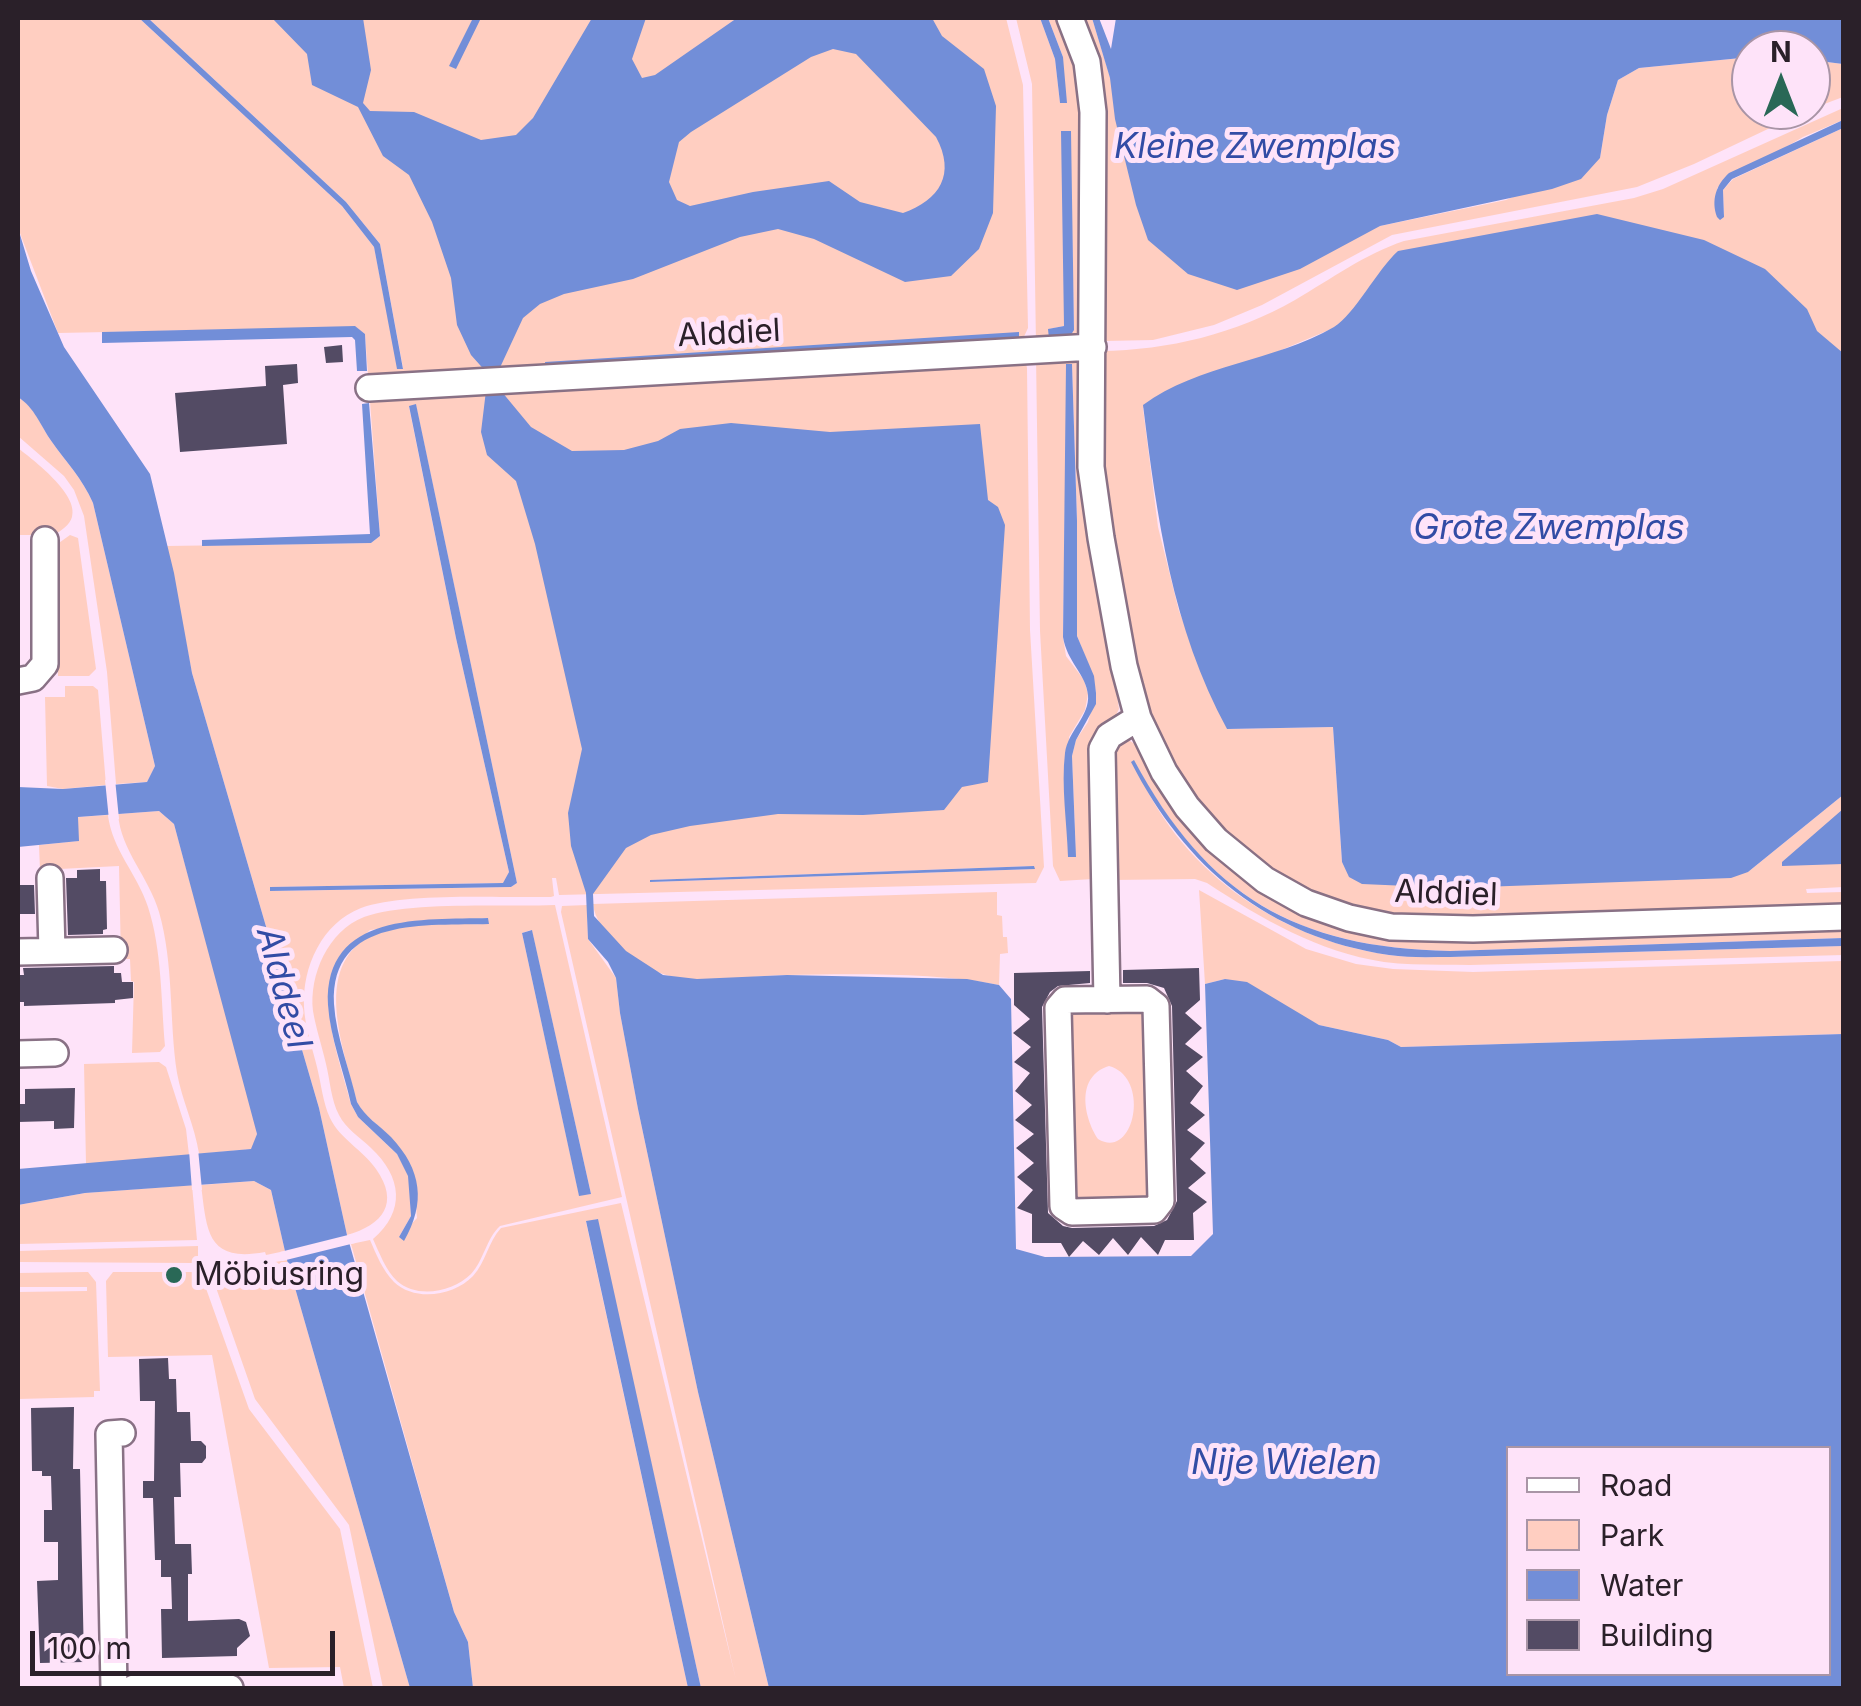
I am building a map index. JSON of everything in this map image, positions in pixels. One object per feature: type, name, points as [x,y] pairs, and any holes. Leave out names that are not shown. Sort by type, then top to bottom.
[{"type":"street","name":"Alddiel","points":[[1070,18],[1086,62],[1093,112],[1091,467],[1124,666],[1138,718],[1187,808],[1216,840],[1265,880],[1306,903],[1392,927],[1473,930],[1844,917]]},
{"type":"street","name":"Alddiel","points":[[369,388],[1092,347]]},
{"type":"street","points":[[18,681],[33,678],[45,664],[45,540]]},
{"type":"street","points":[[1107,1000],[1102,749],[1109,736],[1138,718]]},
{"type":"street","points":[[50,878],[52,951]]},
{"type":"street","points":[[18,952],[114,950]]},
{"type":"street","points":[[1148,999],[1156,1006],[1162,1201],[1154,1210],[1072,1212],[1063,1206],[1058,1008],[1066,1000],[1107,1000],[1148,999]]},
{"type":"street","points":[[18,1054],[55,1054]]},
{"type":"street","points":[[114,1688],[109,1434],[122,1433]]},
{"type":"street","points":[[134,1688],[230,1688]]},
{"type":"green space","points":[[18,18],[139,18],[342,206],[374,247],[398,369],[403,368],[380,244],[346,202],[148,18],[1006,18],[1023,85],[1028,328],[1021,343],[1027,368],[1030,630],[1044,867],[1036,883],[559,895],[556,878],[552,878],[551,897],[402,900],[361,908],[347,915],[317,948],[307,977],[304,1007],[330,1118],[376,1169],[387,1192],[384,1211],[378,1219],[347,1235],[319,1108],[192,673],[167,546],[371,543],[380,536],[365,334],[355,327],[58,333],[18,228]],"holes":[[[416,405],[517,883],[511,887],[271,891],[271,887],[504,883],[509,872],[409,407]],[[1034,869],[650,882],[651,880]]]},
{"type":"green space","points":[[1016,18],[1040,18],[1055,59],[1060,103],[1063,57],[1048,18],[1059,18],[1076,70],[1083,120],[1083,338],[1036,345],[1032,84]],"holes":[[[1070,131],[1074,330],[1049,329],[1064,326]]]},
{"type":"green space","points":[[1082,18],[1092,18],[1110,77],[1380,226],[1506,200],[1600,158],[1618,80],[1639,68],[1731,59],[1731,130],[1766,130],[1637,187],[1392,235],[1262,305],[1214,325],[1153,340],[1101,338]]},
{"type":"green space","points":[[1831,62],[1843,64],[1843,97],[1831,102]]},
{"type":"green space","points":[[1843,108],[1843,120],[1831,125],[1831,113]]},
{"type":"green space","points":[[1843,128],[1844,360],[1360,317],[1143,408],[1158,527],[1179,611],[1227,729],[1333,727],[1342,862],[1350,877],[1748,872],[1843,795],[1843,887],[1806,889],[1807,893],[1843,892],[1843,908],[1397,921],[1288,885],[1202,813],[1158,743],[1141,693],[1110,537],[1102,466],[1101,351],[1152,347],[1225,331],[1272,312],[1362,260],[1404,241],[1634,198],[1663,189],[1794,130],[1819,130],[1717,188],[1724,217],[1723,190],[1733,179]]},
{"type":"green space","points":[[1079,354],[1081,466],[1119,709],[1113,721],[1093,879],[1060,881],[1053,866],[1040,631],[1036,356]],"holes":[[[1067,364],[1072,365],[1077,636],[1096,693],[1072,756],[1076,856],[1069,737],[1085,710],[1088,694],[1084,680],[1066,656],[1063,637]]]},
{"type":"green space","points":[[18,397],[34,412],[93,503],[155,766],[147,782],[116,784],[107,672],[84,516],[64,476],[18,436]]},
{"type":"green space","points":[[18,448],[53,478],[69,498],[71,520],[55,535],[18,535]]},
{"type":"green space","points":[[70,535],[78,538],[96,669],[89,676],[58,676],[56,545]]},
{"type":"green space","points":[[65,686],[93,686],[98,690],[106,785],[63,789],[47,786],[45,697],[65,697]]},
{"type":"green space","points":[[1122,741],[1140,747],[1168,791],[1343,925],[1666,937],[1844,925],[1843,938],[1450,951],[1395,948],[1346,939],[1302,925],[1262,906],[1226,880],[1162,808],[1134,761],[1175,834],[1203,865],[1270,915],[1348,946],[1420,957],[1843,946],[1843,955],[1427,965],[1384,962],[1336,951],[1291,932],[1195,879],[1112,880],[1113,749]]},
{"type":"green space","points":[[159,811],[174,824],[254,1116],[257,1134],[252,1149],[199,1154],[182,1094],[164,932],[154,899],[124,840],[118,814]]},
{"type":"green space","points":[[108,815],[114,839],[153,923],[165,1046],[160,1052],[132,1053],[134,982],[130,959],[121,959],[119,866],[40,870],[39,845],[78,841],[77,817]]},
{"type":"green space","points":[[1199,890],[1306,949],[1356,964],[1393,969],[1473,972],[1843,961],[1843,1034],[1401,1047],[1388,1040],[1319,1025],[1225,979],[1205,984]]},
{"type":"green space","points":[[997,892],[997,915],[1002,916],[1008,953],[1000,954],[999,985],[892,975],[705,980],[674,977],[650,969],[618,946],[601,925],[593,904]]},
{"type":"green space","points":[[555,905],[622,1197],[500,1226],[471,1274],[463,1280],[435,1291],[405,1287],[393,1277],[373,1239],[391,1217],[395,1206],[394,1182],[381,1159],[345,1125],[332,1096],[313,1011],[314,983],[323,956],[351,924],[383,912],[430,907]],"holes":[[[488,918],[488,924],[430,924]],[[393,928],[358,944],[344,962],[337,983],[336,1007],[357,1102],[401,1151],[410,1171],[417,1218],[399,1237],[411,1216],[409,1176],[397,1154],[358,1117],[351,1104],[329,1014],[331,979],[337,965],[370,930]],[[532,931],[591,1194],[579,1195],[522,933]]]},
{"type":"green space","points":[[587,905],[588,939],[616,978],[638,1109],[698,1392],[769,1688],[701,1688],[597,1219],[586,1222],[688,1688],[473,1688],[468,1642],[454,1612],[351,1244],[370,1240],[394,1282],[413,1292],[434,1294],[456,1288],[473,1276],[501,1228],[621,1203],[736,1680],[561,912],[562,906]]},
{"type":"green space","points":[[1146,1007],[1154,1198],[1072,1205],[1067,1009]],"holes":[[[1109,1066],[1122,1073],[1134,1100],[1133,1115],[1129,1128],[1111,1143],[1098,1139],[1093,1130],[1086,1108],[1087,1087],[1098,1071]]]},
{"type":"green space","points":[[159,1062],[166,1067],[186,1129],[189,1155],[86,1164],[84,1064]]},
{"type":"green space","points":[[254,1181],[271,1190],[285,1251],[266,1255],[231,1252],[220,1248],[208,1229],[201,1185]]},
{"type":"green space","points":[[192,1185],[197,1240],[18,1244],[18,1205],[85,1193]]},
{"type":"green space","points":[[198,1246],[198,1261],[194,1263],[18,1262],[18,1251]]},
{"type":"green space","points":[[287,1260],[410,1688],[383,1688],[349,1525],[255,1399],[213,1279],[216,1272]]},
{"type":"green space","points":[[88,1272],[96,1282],[100,1391],[94,1391],[94,1397],[18,1399],[18,1292],[87,1291],[87,1287],[18,1287],[18,1273]]},
{"type":"green space","points":[[113,1272],[195,1272],[203,1280],[249,1409],[340,1529],[373,1688],[344,1688],[340,1667],[269,1668],[212,1355],[108,1357],[106,1281]]},
{"type":"water","points":[[139,18],[148,18],[346,202],[380,244],[403,369],[397,369],[374,247],[342,206]]},
{"type":"water","name":"Nije Wielen","points":[[272,18],[363,18],[371,70],[363,103],[370,111],[414,112],[481,140],[516,135],[533,118],[592,18],[646,18],[632,59],[642,78],[655,75],[737,18],[932,18],[942,36],[984,69],[996,106],[993,213],[979,249],[951,276],[905,282],[814,239],[778,229],[740,237],[633,279],[564,294],[540,304],[523,318],[497,374],[497,386],[531,427],[572,451],[624,450],[658,441],[680,429],[731,423],[830,432],[980,424],[988,500],[998,507],[1005,525],[988,782],[962,787],[944,810],[863,815],[778,814],[651,835],[626,848],[593,894],[594,916],[626,951],[663,975],[697,979],[787,975],[967,979],[999,985],[1011,999],[1016,1249],[1045,1257],[1191,1256],[1213,1234],[1205,984],[1225,979],[1247,982],[1319,1025],[1388,1040],[1401,1047],[1843,1034],[1843,1688],[769,1688],[698,1392],[638,1109],[616,978],[588,939],[586,893],[571,846],[568,813],[582,749],[535,544],[516,481],[487,455],[481,432],[488,374],[471,355],[457,325],[451,278],[432,222],[409,175],[383,156],[358,107],[312,85],[307,54]],"holes":[[[833,49],[856,54],[936,137],[942,150],[944,174],[927,201],[903,213],[860,202],[829,181],[690,206],[677,200],[669,182],[679,142],[691,132],[811,57]]]},
{"type":"water","points":[[473,18],[481,18],[456,69],[449,66]]},
{"type":"water","points":[[1040,18],[1048,18],[1063,57],[1067,103],[1060,103],[1055,59]]},
{"type":"water","name":"Kleine Zwemplas","points":[[1092,18],[1099,18],[1111,49],[1116,18],[1843,18],[1843,64],[1831,62],[1831,30],[1731,30],[1731,59],[1639,68],[1618,80],[1600,158],[1581,179],[1552,189],[1380,226],[1300,269],[1237,290],[1188,274],[1148,240],[1115,119],[1110,78]]},
{"type":"water","points":[[1843,120],[1843,128],[1732,179],[1723,190],[1724,217],[1717,217],[1716,193],[1729,173],[1821,130],[1831,130],[1831,126]]},
{"type":"water","points":[[1061,131],[1071,131],[1074,330],[1069,338],[1049,339],[1048,329],[1064,326]]},
{"type":"water","name":"Grote Zwemplas","points":[[1597,214],[1704,240],[1765,269],[1807,309],[1817,331],[1843,353],[1843,795],[1748,872],[1731,878],[1454,888],[1362,884],[1349,877],[1342,862],[1333,727],[1227,729],[1208,690],[1170,572],[1143,405],[1188,380],[1311,339],[1334,327],[1398,251]]},
{"type":"water","name":"Alddeel","points":[[18,228],[31,271],[64,347],[150,474],[174,573],[192,673],[319,1108],[347,1235],[454,1612],[468,1642],[473,1688],[410,1688],[287,1260],[271,1190],[254,1181],[85,1193],[18,1205],[18,1169],[251,1149],[257,1134],[174,824],[159,811],[78,817],[79,841],[18,847],[18,787],[63,789],[147,782],[155,766],[93,503],[33,412],[18,397]]},
{"type":"water","points":[[355,326],[365,334],[367,371],[357,371],[352,337],[102,343],[102,332]]},
{"type":"water","points":[[1019,332],[1019,339],[546,369],[545,362]]},
{"type":"water","points":[[1066,364],[1072,364],[1077,636],[1094,676],[1096,693],[1096,704],[1076,740],[1072,756],[1076,857],[1068,857],[1064,766],[1067,745],[1086,710],[1088,695],[1063,637]]},
{"type":"water","points":[[369,403],[380,536],[371,543],[202,546],[202,540],[370,534],[362,404]]},
{"type":"water","points":[[416,404],[517,883],[511,887],[270,891],[270,887],[503,883],[509,872],[409,406]]},
{"type":"water","points":[[1134,760],[1162,807],[1193,847],[1225,879],[1262,905],[1302,925],[1346,939],[1395,948],[1450,951],[1843,938],[1843,946],[1427,957],[1389,955],[1346,946],[1269,914],[1235,892],[1177,834],[1153,800],[1131,762]]},
{"type":"water","points":[[1843,809],[1843,864],[1782,866],[1782,862]]},
{"type":"water","points":[[1034,866],[1035,869],[650,882],[650,880]]},
{"type":"water","points":[[488,918],[489,924],[387,931],[365,940],[348,954],[337,975],[335,1016],[357,1102],[401,1149],[415,1174],[416,1213],[404,1241],[399,1237],[411,1216],[408,1176],[397,1154],[358,1117],[351,1104],[329,1017],[331,974],[342,952],[360,937],[382,927],[435,919]]},
{"type":"water","points":[[532,930],[591,1194],[579,1196],[522,933]]},
{"type":"water","points":[[598,1219],[701,1688],[688,1688],[586,1221]]},
{"type":"pier","points":[[115,779],[119,819],[109,820],[105,780]]},
{"type":"pier","points":[[198,1149],[202,1190],[192,1190],[189,1150]]},
{"type":"pier","points":[[352,1234],[355,1243],[282,1261],[280,1252]]},
{"type":"building","points":[[342,345],[343,362],[326,363],[324,347]]},
{"type":"building","points":[[297,364],[298,383],[283,385],[287,444],[180,452],[175,393],[266,386],[265,366]]},
{"type":"building","points":[[100,869],[100,881],[106,881],[107,929],[103,934],[68,935],[66,878],[77,878],[77,870]]},
{"type":"building","points":[[18,885],[34,885],[35,914],[18,914]]},
{"type":"building","points":[[114,966],[114,973],[121,973],[122,982],[133,982],[133,998],[115,1003],[24,1006],[24,1002],[18,1002],[18,975],[24,975],[23,968]]},
{"type":"building","points":[[1199,968],[1200,1000],[1185,1013],[1202,1028],[1185,1044],[1203,1057],[1186,1071],[1203,1086],[1190,1103],[1205,1115],[1187,1130],[1205,1143],[1190,1159],[1206,1173],[1188,1188],[1207,1202],[1193,1213],[1194,1240],[1165,1240],[1158,1255],[1141,1237],[1128,1255],[1113,1238],[1099,1255],[1083,1241],[1069,1257],[1061,1243],[1032,1243],[1032,1214],[1017,1208],[1033,1190],[1017,1177],[1034,1163],[1016,1148],[1034,1134],[1015,1120],[1032,1105],[1015,1091],[1030,1073],[1014,1062],[1031,1047],[1013,1033],[1030,1019],[1014,1005],[1014,973],[1090,971],[1090,983],[1058,986],[1042,1007],[1048,1213],[1063,1226],[1072,1228],[1154,1226],[1167,1220],[1177,1201],[1172,1006],[1164,988],[1123,983],[1123,970]]},
{"type":"building","points":[[75,1088],[74,1128],[54,1129],[54,1121],[18,1122],[18,1104],[25,1104],[25,1089]]},
{"type":"building","points":[[168,1358],[169,1379],[176,1379],[177,1412],[190,1412],[191,1441],[201,1441],[206,1446],[202,1463],[180,1463],[181,1497],[174,1497],[175,1544],[191,1544],[188,1621],[246,1622],[250,1636],[237,1648],[237,1656],[162,1658],[161,1609],[172,1609],[171,1577],[161,1577],[161,1560],[155,1560],[153,1498],[143,1498],[143,1481],[154,1481],[155,1401],[140,1401],[139,1359]]},
{"type":"building","points":[[74,1407],[73,1469],[80,1469],[84,1662],[40,1663],[37,1581],[58,1580],[58,1542],[44,1542],[44,1510],[52,1510],[51,1476],[32,1471],[31,1408]]},
{"type":"place","name":"Möbiusring","points":[[174,1275]]}]
